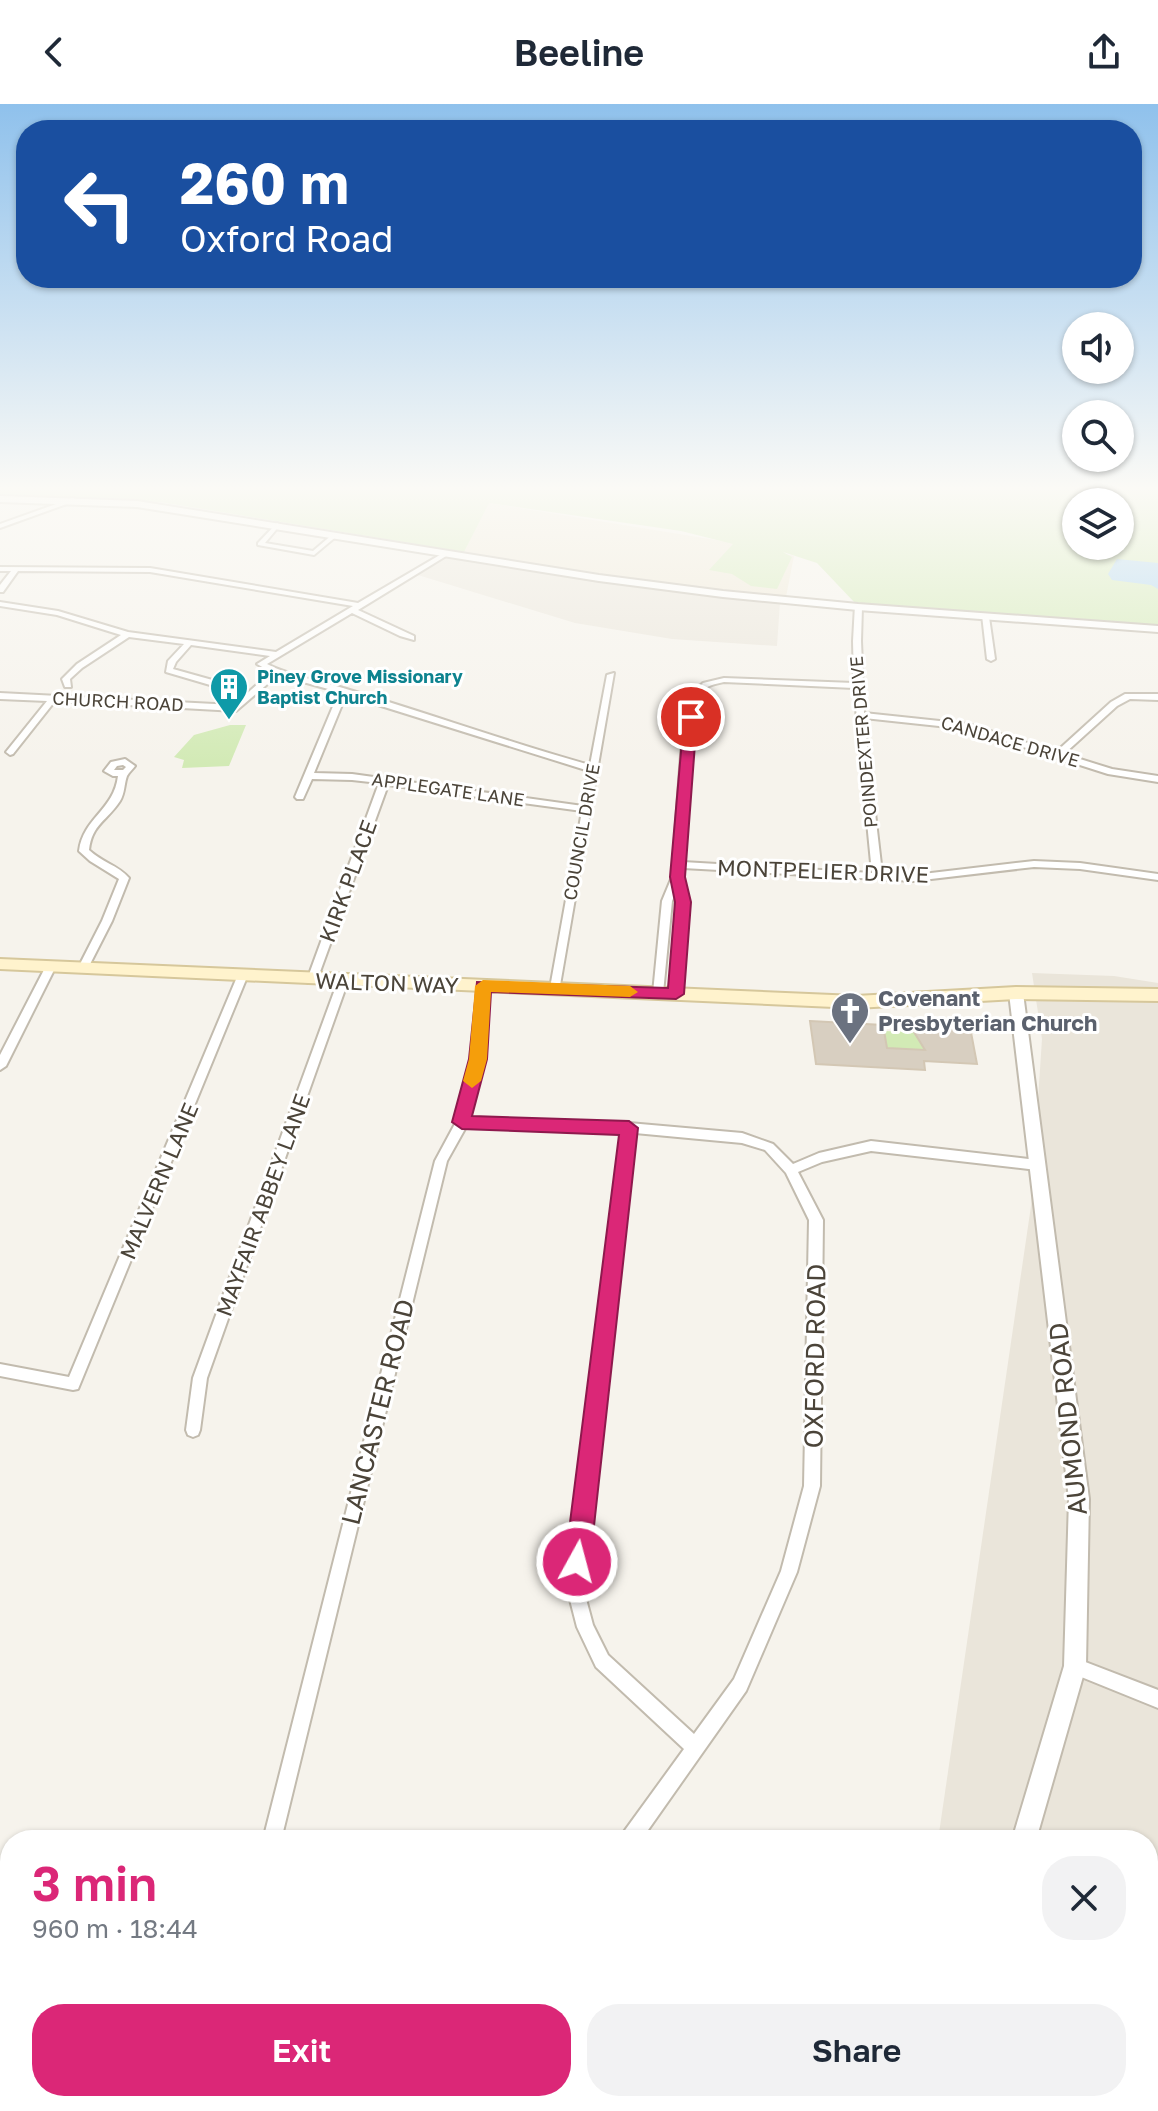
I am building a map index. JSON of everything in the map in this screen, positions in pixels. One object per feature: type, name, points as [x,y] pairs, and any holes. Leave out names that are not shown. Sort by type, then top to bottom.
[{"type":"main road","name":"WALTON WAY","points":[[0,964],[856,1002],[1016,993],[1158,995]]},
{"type":"street","points":[[198,579],[355,607],[389,630],[411,638]]},
{"type":"street","points":[[403,579],[261,664],[276,672],[344,690],[499,743],[593,769]]},
{"type":"street","points":[[607,579],[858,607],[1158,629]]},
{"type":"street","points":[[0,604],[58,613],[127,634],[276,654]]},
{"type":"street","name":"POINDEXTER DRIVE","points":[[858,607],[857,686],[877,876]]},
{"type":"street","points":[[985,617],[991,659]]},
{"type":"street","points":[[68,685],[66,679],[72,673],[104,654],[127,634]]},
{"type":"street","points":[[189,643],[172,661],[169,670],[220,685],[224,692]]},
{"type":"street","name":"CHURCH ROAD","points":[[0,696],[236,708],[276,672]]},
{"type":"street","name":"COUNCIL DRIVE","points":[[555,988],[611,675]]},
{"type":"street","points":[[667,993],[667,901],[677,877],[686,754],[698,691],[706,684],[724,680],[857,686]]},
{"type":"street","points":[[300,797],[344,690]]},
{"type":"street","points":[[1058,755],[1114,704],[1128,696],[1158,697]]},
{"type":"street","points":[[10,752],[52,700]]},
{"type":"street","name":"CANDACE DRIVE","points":[[861,715],[958,724],[1111,772],[1158,779]]},
{"type":"street","points":[[83,968],[124,878],[118,871],[90,859],[84,851],[85,837],[119,800],[123,773]]},
{"type":"street","name":"APPLEGATE LANE","points":[[309,776],[384,782],[587,809]]},
{"type":"street","name":"KIRK PLACE","points":[[312,980],[384,782]]},
{"type":"street","name":"MONTPELIER DRIVE","points":[[678,865],[914,878],[1034,864],[1080,866],[1158,877]]},
{"type":"street","points":[[667,993],[683,902],[677,877]]},
{"type":"street","points":[[0,1066],[51,966]]},
{"type":"street","name":"MALVERN LANE","points":[[0,1370],[73,1384],[242,977]]},
{"type":"street","name":"MAYFAIR ABBEY LANE","points":[[193,1430],[200,1378],[343,981]]},
{"type":"street","name":"LANCASTER ROAD","points":[[274,1830],[441,1161],[462,1122],[478,1059],[483,986]]},
{"type":"street","name":"AUMOND ROAD","points":[[1016,993],[1079,1499],[1075,1666],[1027,1830]]},
{"type":"street","name":"OXFORD ROAD","points":[[462,1122],[629,1128],[742,1138],[769,1147],[791,1170],[816,1220],[812,1486],[789,1572],[740,1685],[637,1830]]},
{"type":"street","points":[[629,1128],[574,1584],[585,1627],[602,1661],[696,1748]]},
{"type":"street","points":[[791,1170],[819,1158],[871,1146],[1037,1165]]},
{"type":"street","points":[[1075,1666],[1158,1699]]},
{"type":"shaded area","points":[[430,579],[608,579],[780,602],[777,646],[672,639],[575,623]]},
{"type":"shaded area","points":[[631,579],[790,579],[786,597]]},
{"type":"shaded area","points":[[1032,973],[1114,976],[1158,983],[1158,1830],[939,1830],[1031,1206],[1042,1039]]},
{"type":"green space","points":[[739,579],[782,579],[777,589],[751,586]]},
{"type":"green space","points":[[832,579],[1158,579],[1158,625],[855,603]]},
{"type":"green space","points":[[230,725],[246,725],[229,766],[182,768],[184,760],[174,757],[194,735]]},
{"type":"green space","points":[[884,1031],[914,1032],[930,1050],[887,1048]]},
{"type":"water","points":[[1111,579],[1158,579],[1158,589]]},
{"type":"building","name":"Covenant Presbyterian Church","points":[[810,1021],[883,1025],[887,1048],[925,1050],[914,1032],[933,1033],[931,1026],[970,1027],[977,1064],[924,1061],[925,1070],[816,1064]]},
{"type":"slow traffic","points":[[472,1081],[478,1059],[483,986],[630,992]]},
{"type":"place","name":"Piney Grove Missionary Baptist Church","points":[[229,721]]},
{"type":"place","name":"Covenant Presbyterian Church","points":[[850,1045]]},
{"type":"route","points":[[577,1562],[629,1128],[462,1122],[478,1059],[483,986],[676,994],[683,902],[677,877],[691,717]]}]
